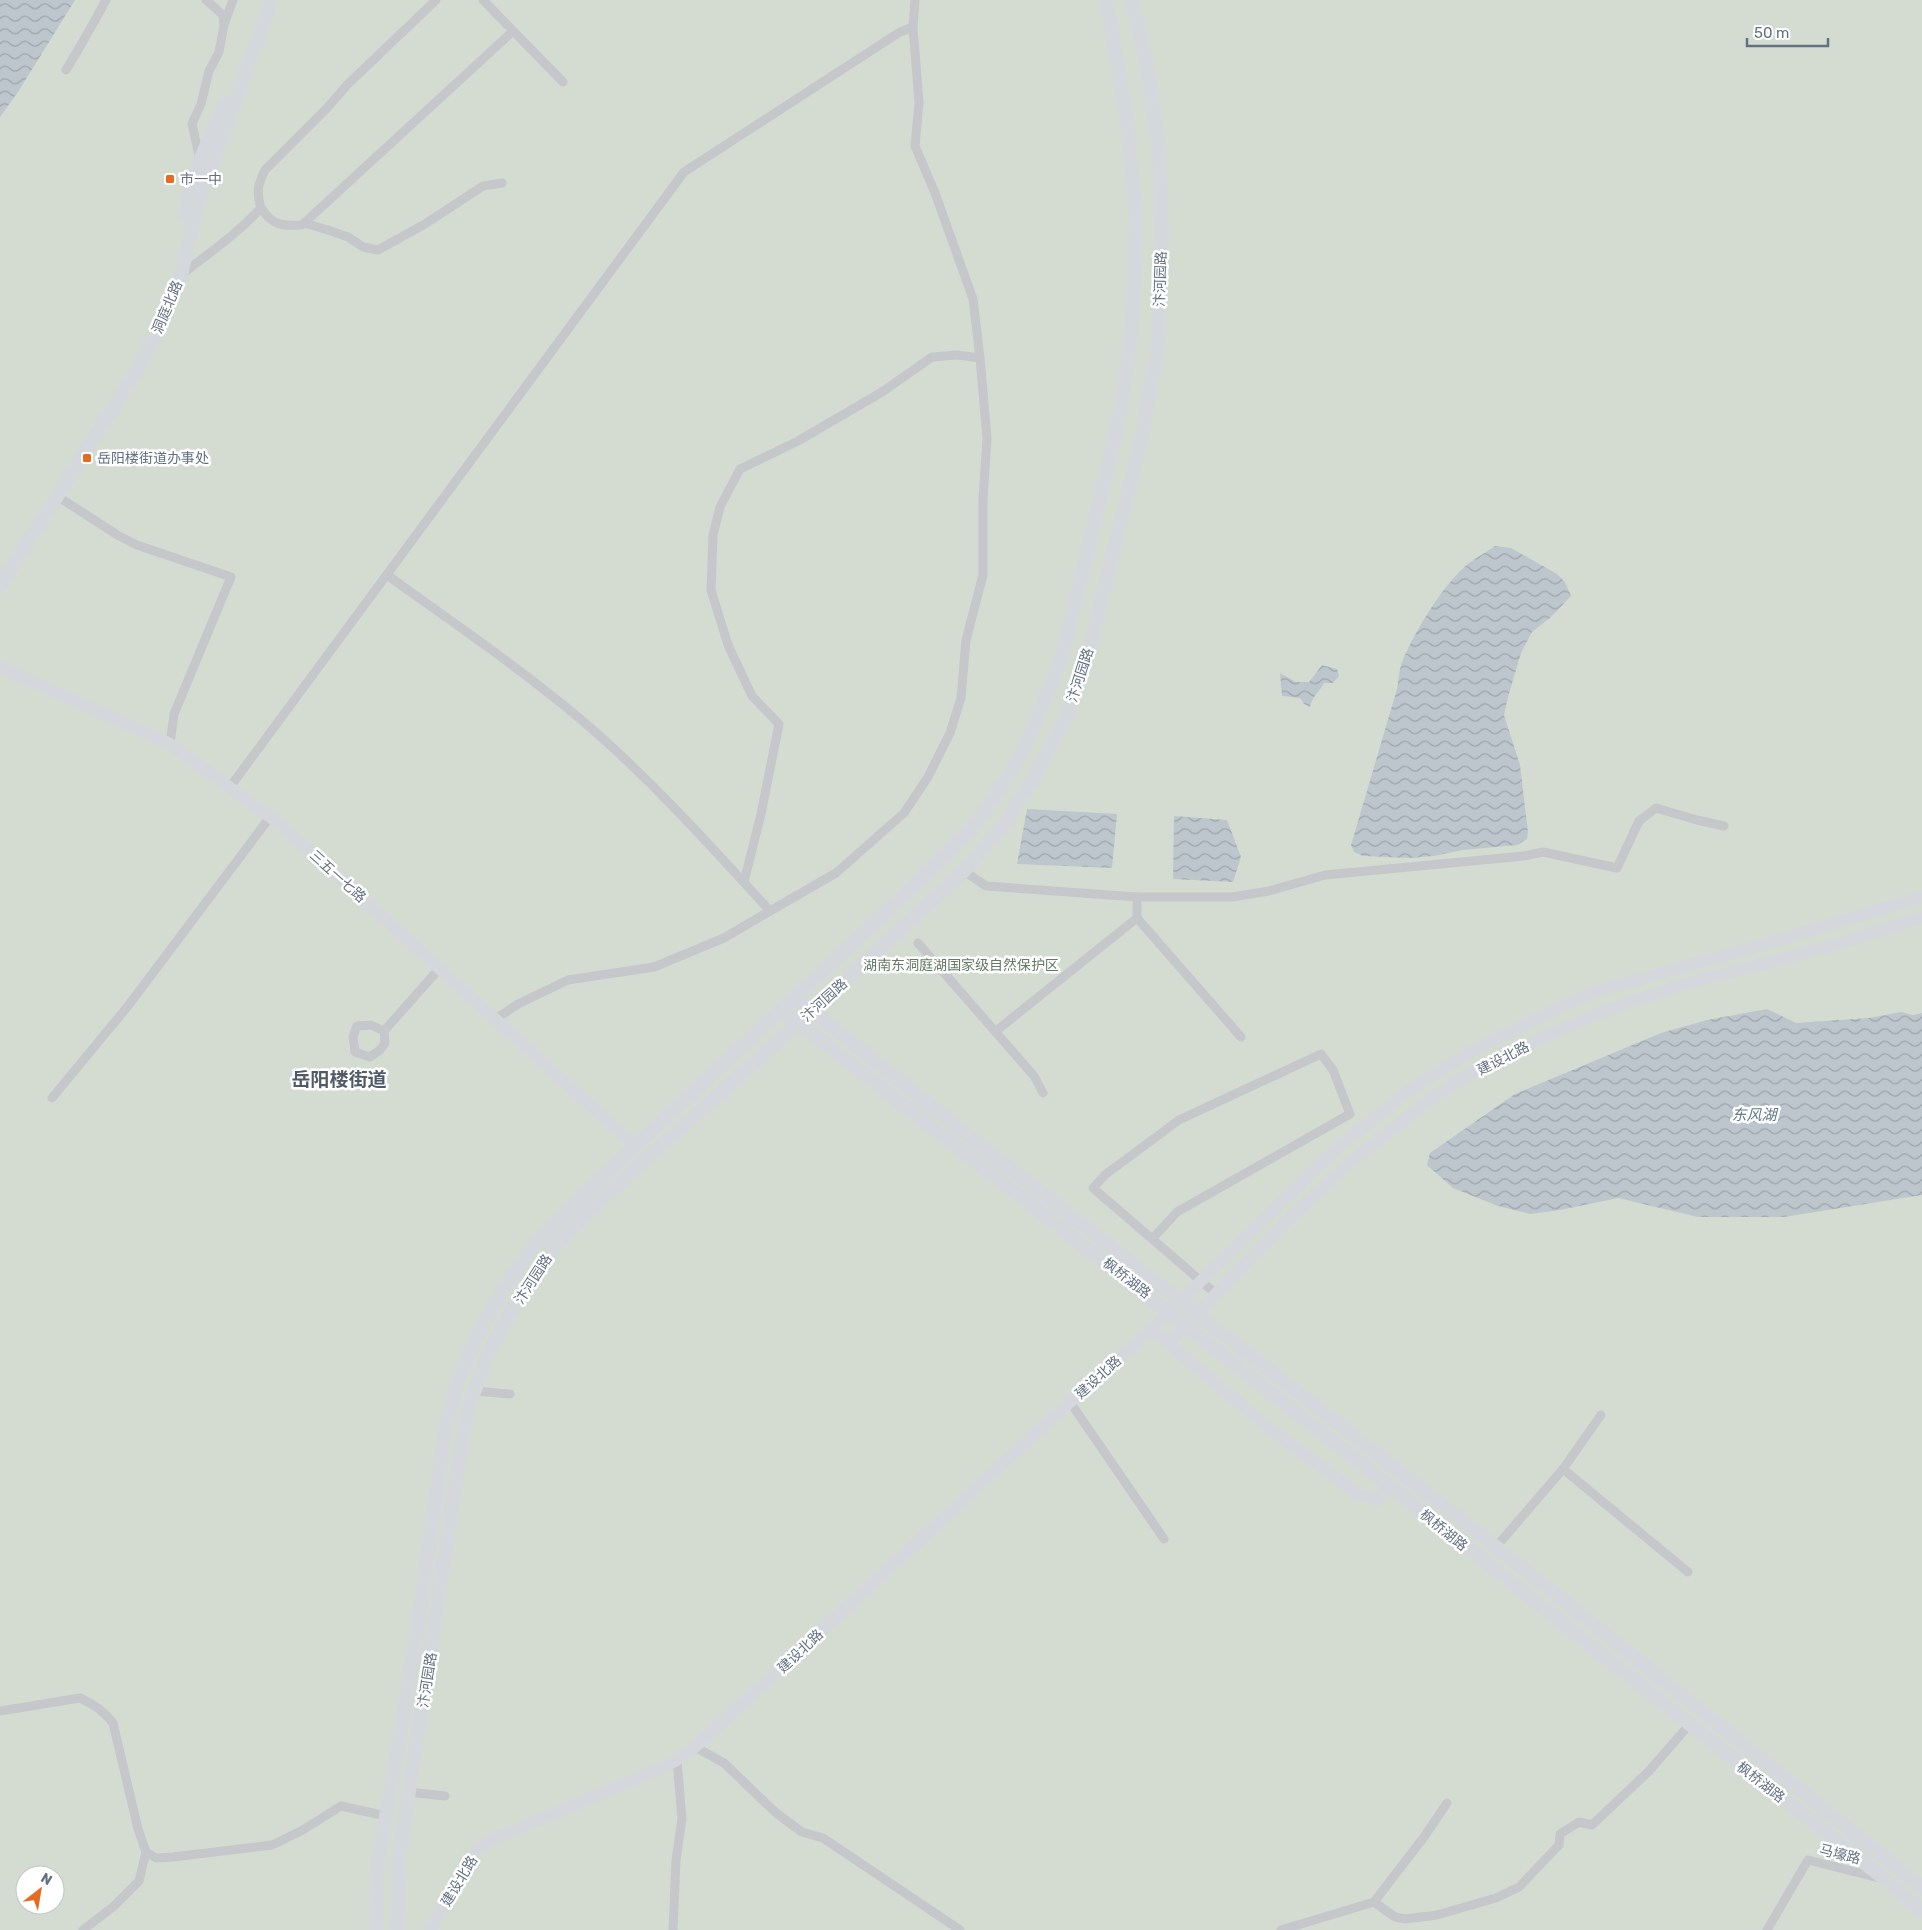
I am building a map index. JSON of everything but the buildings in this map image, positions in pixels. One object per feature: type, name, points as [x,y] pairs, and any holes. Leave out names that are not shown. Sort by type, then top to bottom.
[{"type":"main road","name":"洞庭北路","points":[[0,574],[146,344],[170,287],[188,213],[189,192],[200,160],[254,34],[266,0]]},
{"type":"main road","name":"洞庭北路","points":[[0,586],[139,367],[153,340],[181,275],[202,188],[272,0]]},
{"type":"main road","name":"汴河园路","points":[[376,1930],[378,1864],[416,1637],[446,1424],[457,1384],[479,1331],[508,1281],[537,1242],[635,1146],[914,886],[976,824],[1008,778],[1030,738],[1062,657],[1120,415],[1132,329],[1136,220],[1129,136],[1111,25],[1105,0]]},
{"type":"main road","name":"汴河园路","points":[[397,1930],[399,1857],[466,1414],[490,1349],[516,1304],[554,1247],[596,1204],[800,1022],[964,871],[1003,826],[1036,774],[1066,717],[1087,659],[1142,436],[1158,346],[1162,230],[1160,148],[1146,59],[1132,0]]},
{"type":"main road","name":"三五一七路","points":[[0,667],[170,744],[280,824],[635,1146]]},
{"type":"main road","name":"建设北路","points":[[430,1930],[478,1850],[489,1841],[677,1760],[695,1747],[1152,1329],[1346,1141],[1404,1094],[1472,1051],[1558,1008],[1600,990],[1751,948],[1922,897]]},
{"type":"main road","name":"建设北路","points":[[1168,1343],[1289,1219],[1350,1163],[1389,1130],[1461,1079],[1546,1036],[1610,1009],[1688,983],[1828,946],[1922,918]]},
{"type":"main road","points":[[795,997],[970,1146]]},
{"type":"main road","points":[[781,1009],[970,1146]]},
{"type":"main road","points":[[685,1099],[697,1098],[703,1105],[698,1114]]},
{"type":"main road","name":"枫桥湖路","points":[[970,1146],[1469,1550],[1886,1880],[1921,1912]]},
{"type":"main road","name":"枫桥湖路","points":[[970,1146],[1496,1547],[1922,1888]]},
{"type":"main road","points":[[1152,1329],[1265,1425],[1359,1495],[1377,1500],[1389,1485]]},
{"type":"street","points":[[66,70],[79,51],[82,42],[106,0]]},
{"type":"street","points":[[206,0],[222,15],[224,25]]},
{"type":"street","points":[[200,160],[192,124],[201,104],[209,71],[219,52],[224,25],[232,0]]},
{"type":"street","points":[[436,0],[347,85],[328,107],[265,170],[258,182],[257,196],[261,208],[266,216],[281,226],[304,223],[348,237],[363,248],[378,250],[425,224],[483,186],[502,183]]},
{"type":"street","points":[[483,0],[512,32],[563,82]]},
{"type":"street","points":[[494,1020],[518,1004],[568,980],[654,967],[724,938],[836,873],[904,813],[928,777],[950,733],[961,698],[966,640],[983,575],[983,499],[987,438],[973,299],[935,193],[915,146],[919,103],[913,27],[915,0]]},
{"type":"street","points":[[230,787],[684,172],[900,32],[913,27]]},
{"type":"street","points":[[304,223],[512,32]]},
{"type":"street","points":[[181,275],[221,244],[261,208]]},
{"type":"street","points":[[744,882],[761,814],[779,724],[752,696],[728,645],[711,590],[713,535],[720,508],[740,469],[798,441],[882,392],[932,357],[957,356],[980,358]]},
{"type":"street","points":[[57,496],[118,536],[137,545],[231,577],[174,714],[170,744]]},
{"type":"street","points":[[386,575],[481,642],[578,717],[649,782],[770,911]]},
{"type":"street","points":[[964,871],[986,886],[1137,897],[1232,898],[1269,891],[1325,875],[1524,856],[1543,852],[1617,868],[1639,821],[1656,808],[1724,826]]},
{"type":"street","points":[[52,1098],[128,1006],[270,817]]},
{"type":"street","points":[[1137,897],[1137,918],[1241,1037]]},
{"type":"street","points":[[996,1031],[1137,918]]},
{"type":"street","points":[[918,943],[1034,1076],[1043,1093]]},
{"type":"street","points":[[384,1031],[439,969]]},
{"type":"street","points":[[1153,1238],[1177,1212],[1350,1114],[1333,1070],[1321,1054],[1179,1120],[1106,1174],[1093,1188],[1216,1294]]},
{"type":"street","points":[[475,1391],[510,1394]]},
{"type":"street","points":[[1070,1402],[1164,1539]]},
{"type":"street","points":[[1496,1547],[1563,1469],[1601,1415]]},
{"type":"street","points":[[1563,1469],[1688,1572]]},
{"type":"street","points":[[0,1711],[80,1698],[92,1703],[105,1712],[112,1723],[146,1852],[140,1881],[114,1906],[83,1930]]},
{"type":"street","points":[[1374,1902],[1395,1916],[1405,1920],[1437,1915],[1496,1898],[1519,1886],[1559,1845],[1560,1834],[1579,1822],[1592,1825],[1649,1771],[1689,1725]]},
{"type":"street","points":[[695,1747],[724,1763],[776,1813],[802,1832],[823,1838],[960,1930]]},
{"type":"street","points":[[673,1930],[676,1860],[682,1819],[677,1760]]},
{"type":"street","points":[[409,1792],[445,1796]]},
{"type":"street","points":[[1281,1930],[1374,1902],[1424,1837],[1447,1803]]},
{"type":"street","points":[[146,1852],[156,1858],[173,1858],[272,1845],[301,1831],[341,1806],[386,1816]]},
{"type":"street","name":"马壕路","points":[[1766,1930],[1808,1860],[1886,1880]]},
{"type":"green space","name":"湖南东洞庭湖国家级自然保护区","points":[[0,0],[1922,0],[1922,1930],[0,1930]]},
{"type":"water","points":[[0,0],[75,0],[18,92],[0,117]]},
{"type":"water","points":[[1495,546],[1511,548],[1557,574],[1565,582],[1571,596],[1550,618],[1532,632],[1521,653],[1504,715],[1520,765],[1528,832],[1527,839],[1517,845],[1463,850],[1433,856],[1410,858],[1363,856],[1354,852],[1351,845],[1397,689],[1402,662],[1414,636],[1449,583],[1469,563]]},
{"type":"water","points":[[1322,665],[1337,669],[1339,676],[1333,683],[1324,683],[1314,697],[1310,707],[1304,704],[1300,698],[1282,696],[1280,673],[1296,682],[1309,682]]},
{"type":"water","points":[[1027,809],[1117,814],[1112,868],[1017,864]]},
{"type":"water","points":[[1174,816],[1227,820],[1241,857],[1233,882],[1173,879]]},
{"type":"water","name":"东风湖","points":[[1767,1009],[1796,1023],[1869,1018],[1901,1012],[1913,1015],[1922,1013],[1922,1195],[1784,1217],[1698,1217],[1618,1198],[1530,1214],[1498,1206],[1453,1188],[1427,1165],[1430,1153],[1515,1094],[1661,1033],[1707,1020]]},
{"type":"place","name":"市一中","points":[[170,179]]},
{"type":"place","name":"岳阳楼街道办事处","points":[[87,458]]},
{"type":"district","name":"岳阳楼街道","points":[[339,1079]]}]
